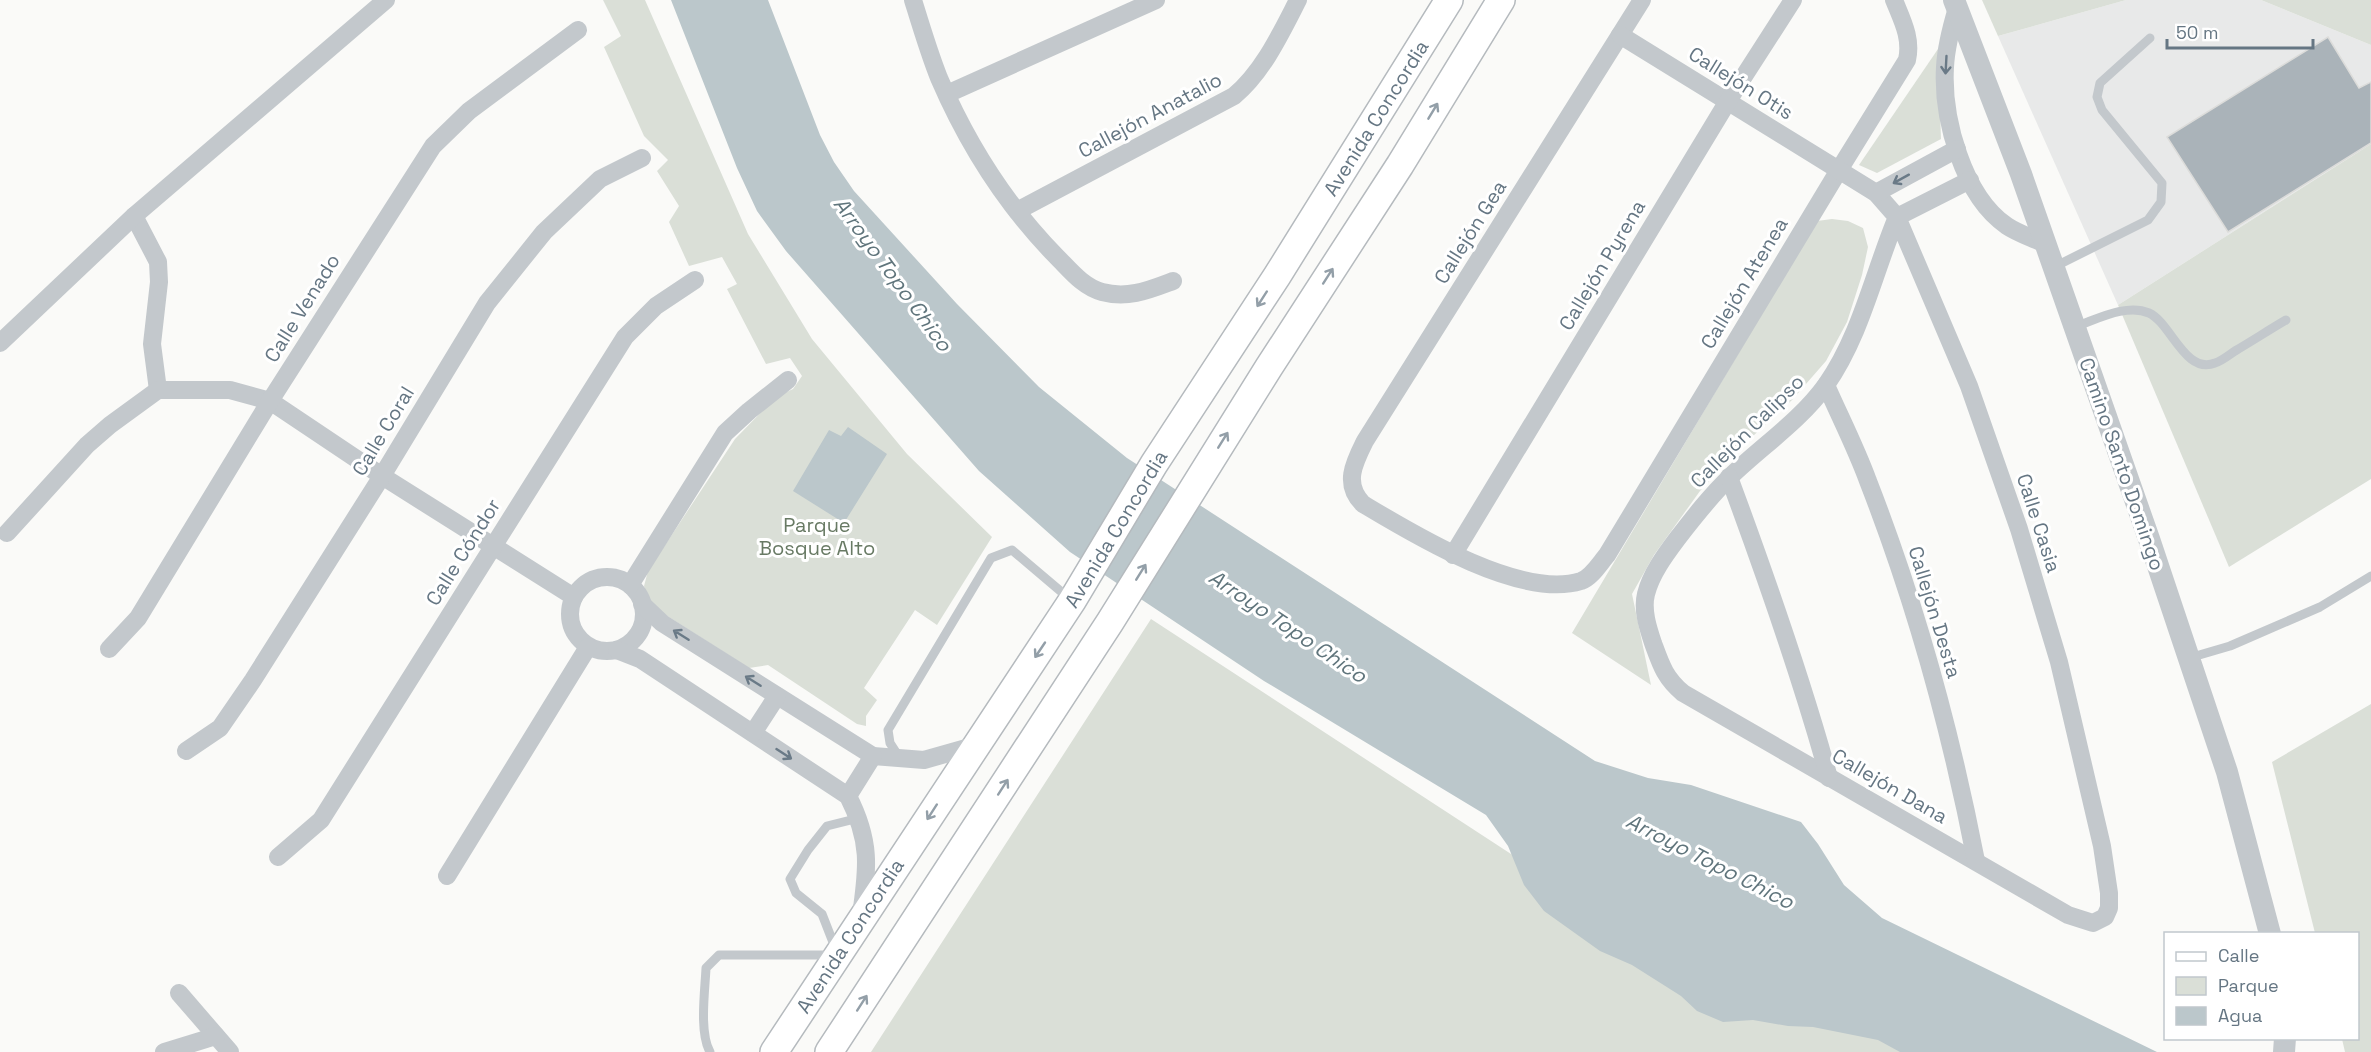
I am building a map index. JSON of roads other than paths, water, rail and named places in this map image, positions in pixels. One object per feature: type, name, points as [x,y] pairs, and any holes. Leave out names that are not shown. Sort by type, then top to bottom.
[{"type":"main road","points":[[830,1052],[1110,622],[1400,165],[1501,0]]},
{"type":"main road","name":"Avenida Concordia","points":[[774,1052],[1072,601],[1154,464],[1277,276],[1442,4]]},
{"type":"street","points":[[0,343],[134,216],[386,0]]},
{"type":"street","points":[[913,0],[932,60],[978,153],[1017,211],[1078,278],[1100,292],[1126,296],[1173,281]]},
{"type":"street","points":[[947,94],[1156,0]]},
{"type":"street","name":"Callejón Anatalio","points":[[1017,211],[1234,96],[1253,77],[1298,0]]},
{"type":"street","name":"Callejón Gea","points":[[1453,555],[1372,509],[1353,495],[1351,481],[1354,463],[1365,441],[1642,0]]},
{"type":"street","name":"Callejón Pyrena","points":[[1453,555],[1728,101],[1793,0]]},
{"type":"street","name":"Callejón Atenea","points":[[1453,555],[1489,571],[1546,583],[1583,580],[1607,555],[1907,60],[1910,48],[1907,33],[1894,0]]},
{"type":"street","points":[[1956,4],[1945,69],[1948,112],[1957,149],[1970,180],[1982,200],[2007,226],[2045,244]]},
{"type":"street","name":"Camino Santo Domingo","points":[[1956,4],[2054,267],[2189,658],[2227,772],[2270,932]]},
{"type":"street","name":"Calle Venado","points":[[110,649],[138,618],[270,401],[433,146],[469,111],[578,30]]},
{"type":"street","name":"Callejón Otis","points":[[1620,35],[1839,170]]},
{"type":"street","points":[[1876,193],[1957,149]]},
{"type":"street","name":"Calle Coral","points":[[186,751],[220,728],[227,719],[382,476],[487,303],[543,232],[600,179],[642,158]]},
{"type":"street","name":"Calle Casia","points":[[1839,170],[1876,193],[1897,217],[1969,386],[2019,529],[2059,662],[2102,846],[2109,908],[2104,917],[2093,923]]},
{"type":"street","points":[[1897,217],[1970,180]]},
{"type":"street","points":[[134,216],[158,262],[159,282],[152,344],[158,390]]},
{"type":"street","name":"Callejón Calipso","points":[[1669,681],[1649,631],[1645,612],[1646,595],[1652,577],[1701,509],[1730,477],[1788,426],[1826,385],[1852,335],[1897,217]]},
{"type":"street","name":"Calle Cóndor","points":[[278,857],[321,820],[625,337],[656,306],[695,280]]},
{"type":"street","points":[[630,585],[725,433],[748,411],[788,380]]},
{"type":"street","name":"Callejón Desta","points":[[1826,385],[1868,479],[1902,575],[1950,737],[1976,861]]},
{"type":"street","points":[[7,533],[87,445],[110,424],[158,390],[223,389],[246,393],[270,401],[382,476],[574,597]]},
{"type":"street","points":[[1730,477],[1779,612],[1807,697],[1830,778]]},
{"type":"street","points":[[612,578],[630,585],[642,604],[644,616],[636,637],[617,650],[607,652],[588,647],[571,625],[570,610],[574,597],[582,587],[593,580],[612,578]]},
{"type":"street","points":[[642,604],[662,623],[873,756],[924,760],[977,745]]},
{"type":"street","points":[[447,876],[588,647]]},
{"type":"street","points":[[617,650],[640,659],[849,796],[859,818],[868,864],[860,922]]},
{"type":"street","name":"Callejón Dana","points":[[1669,681],[1701,705],[2068,915],[2093,923]]},
{"type":"street","points":[[753,733],[777,696]]},
{"type":"street","points":[[849,796],[873,756]]},
{"type":"street","points":[[179,993],[230,1052]]},
{"type":"street","points":[[164,1052],[216,1036]]},
{"type":"lane","points":[[2054,267],[2148,219],[2161,202],[2162,183],[2102,110],[2097,97],[2100,83],[2150,38]]},
{"type":"lane","points":[[2074,327],[2110,314],[2130,310],[2150,314],[2164,327],[2183,352],[2199,363],[2214,364],[2286,320]]},
{"type":"lane","points":[[900,759],[890,744],[888,730],[991,558],[1012,550],[1072,601]]},
{"type":"lane","points":[[2189,658],[2229,646],[2320,607],[2371,576]]},
{"type":"lane","points":[[710,1052],[707,1046],[705,1014],[706,968],[719,955],[838,955],[822,914],[796,893],[790,879],[808,850],[828,826],[859,818]]},
{"type":"water","name":"Arroyo Topo Chico","points":[[671,0],[768,0],[820,135],[834,162],[854,191],[957,304],[1039,387],[1127,458],[1595,761],[1648,778],[1691,785],[1801,822],[1844,885],[1882,918],[2157,1052],[1900,1052],[1878,1040],[1813,1027],[1788,1026],[1753,1020],[1723,1022],[1697,1011],[1681,996],[1632,965],[1600,951],[1544,911],[1524,885],[1508,846],[1486,815],[1264,681],[1070,552],[979,471],[786,251],[757,211],[737,168]]},
{"type":"water","points":[[848,427],[887,454],[844,523],[793,491],[829,430],[841,436]]},
{"type":"park label","name":"Parque Bosque Alto","points":[[817,536]]}]
